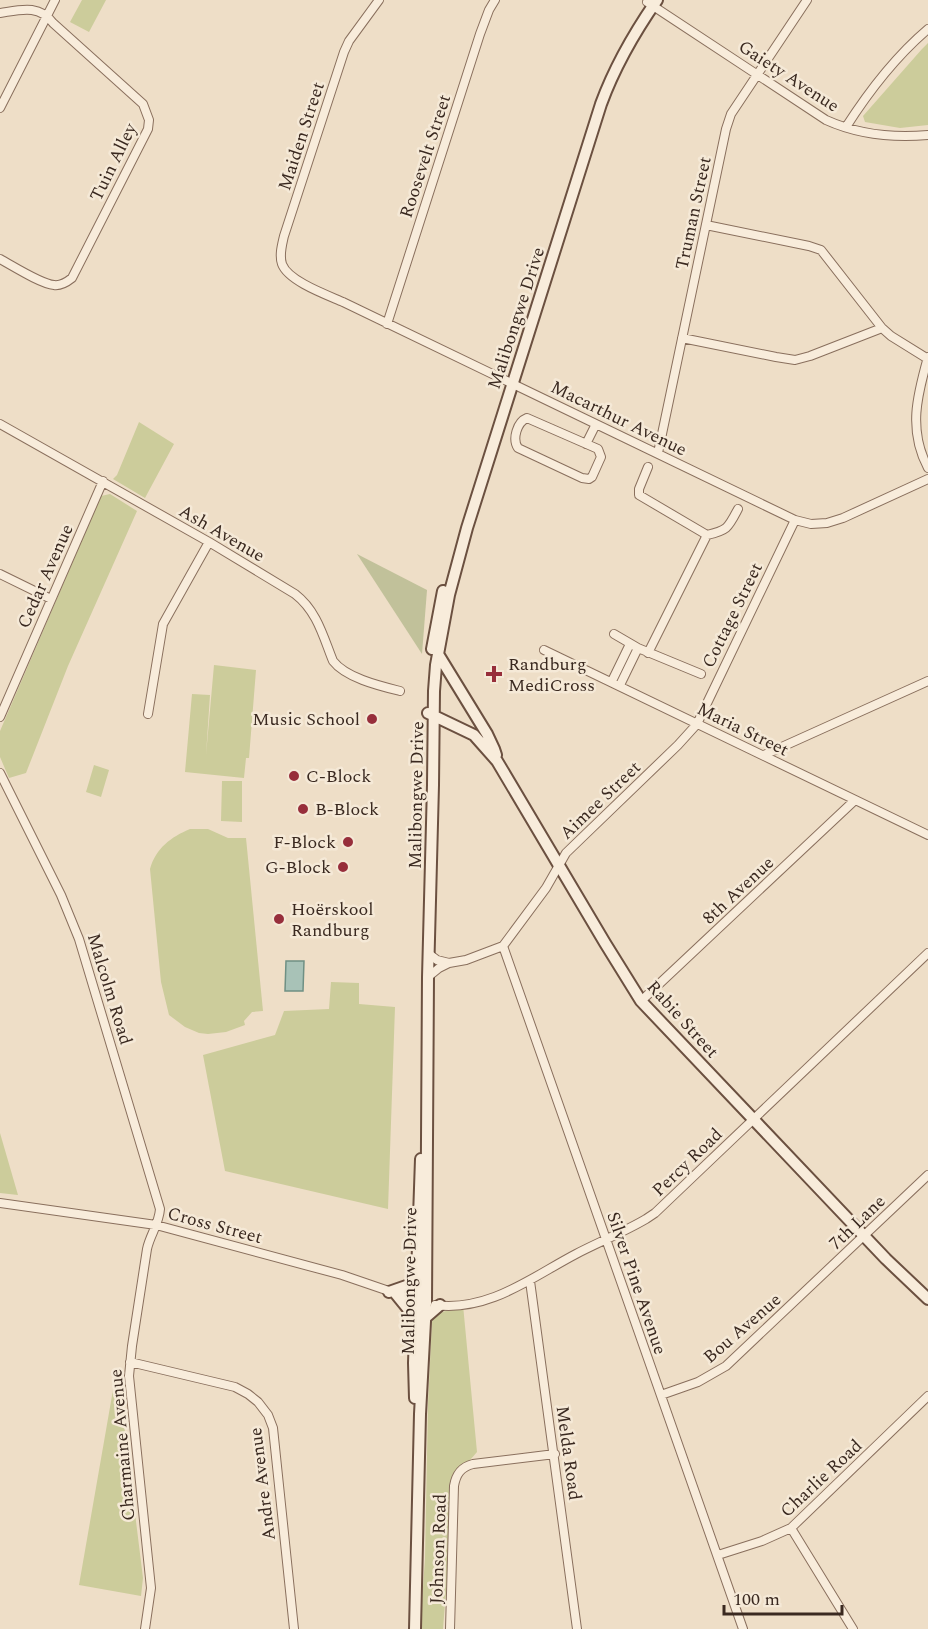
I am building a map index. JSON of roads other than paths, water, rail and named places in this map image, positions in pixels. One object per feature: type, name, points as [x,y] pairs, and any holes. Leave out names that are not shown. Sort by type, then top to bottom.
[{"type":"main road","name":"Malibongwe Drive","points":[[413,1629],[420,1414],[429,954],[430,660],[436,621],[461,526],[606,91],[621,55],[651,2]]},
{"type":"main road","name":"Malibongwe Drive","points":[[421,1302],[416,1277],[421,1151],[430,714],[449,596],[510,382]]},
{"type":"main road","points":[[438,654],[487,734],[497,761]]},
{"type":"main road","name":"Rabie Street","points":[[430,714],[474,735],[497,761],[641,1001],[910,1283],[928,1299]]},
{"type":"main road","points":[[416,1277],[407,1287],[392,1293],[421,1320],[440,1305]]},
{"type":"street","points":[[0,108],[55,0]]},
{"type":"street","name":"Maiden Street","points":[[301,282],[287,273],[281,262],[284,236],[347,46],[379,0]]},
{"type":"street","name":"Roosevelt Street","points":[[387,324],[480,34],[495,0]]},
{"type":"street","name":"Truman Street","points":[[658,453],[731,114],[807,0]]},
{"type":"street","name":"Gaiety Avenue","points":[[651,2],[834,124],[891,136],[928,135]]},
{"type":"street","points":[[0,13],[29,9],[47,15]]},
{"type":"street","name":"Tuin Alley","points":[[0,259],[48,284],[57,286],[72,278],[148,129],[150,120],[143,104],[47,15]]},
{"type":"street","points":[[846,127],[870,90],[892,64],[928,29]]},
{"type":"street","points":[[706,225],[821,250],[882,328],[928,358],[918,396],[917,426],[918,445],[928,468]]},
{"type":"street","name":"Macarthur Avenue","points":[[301,282],[795,520],[810,524],[827,523],[843,518],[928,479]]},
{"type":"street","points":[[682,338],[795,360],[882,328]]},
{"type":"street","points":[[527,418],[586,444],[598,449],[601,455],[593,476],[589,479],[582,478],[518,448],[514,440],[521,422],[527,418]]},
{"type":"street","name":"Ash Avenue","points":[[0,424],[296,594],[314,615],[333,661],[341,669],[358,678],[400,691]]},
{"type":"street","points":[[586,444],[596,424]]},
{"type":"street","points":[[648,466],[639,495],[707,535],[723,531],[738,509]]},
{"type":"street","name":"Cedar Avenue","points":[[0,716],[103,482]]},
{"type":"street","name":"Cottage Street","points":[[697,724],[795,520]]},
{"type":"street","points":[[648,653],[707,535]]},
{"type":"street","points":[[148,714],[163,624],[209,542]]},
{"type":"street","points":[[0,574],[51,599]]},
{"type":"street","points":[[614,634],[648,653],[701,675]]},
{"type":"street","points":[[612,681],[634,646]]},
{"type":"street","points":[[620,685],[634,646]]},
{"type":"street","name":"Maria Street","points":[[544,650],[928,835]]},
{"type":"street","points":[[764,756],[928,681]]},
{"type":"street","name":"Aimee Street","points":[[503,946],[544,891],[570,848],[697,724]]},
{"type":"street","name":"Malcolm Road","points":[[0,773],[61,895],[79,939],[159,1205],[156,1225]]},
{"type":"street","name":"8th Avenue","points":[[641,1001],[855,800]]},
{"type":"street","points":[[428,977],[449,963],[466,960],[503,946]]},
{"type":"street","name":"Silver Pine Avenue","points":[[503,946],[743,1629]]},
{"type":"street","name":"Percy Road","points":[[421,1302],[455,1305],[500,1296],[655,1213],[928,953]]},
{"type":"street","points":[[429,954],[437,960],[449,963]]},
{"type":"street","name":"7th Lane","points":[[806,1291],[928,1175]]},
{"type":"street","name":"Cross Street","points":[[0,1203],[156,1225],[342,1275],[421,1302]]},
{"type":"street","name":"Charmaine Avenue","points":[[145,1629],[151,1588],[130,1390],[130,1362],[147,1249],[156,1225]]},
{"type":"street","name":"Melda Road","points":[[530,1281],[577,1629]]},
{"type":"street","name":"Bou Avenue","points":[[661,1395],[698,1382],[726,1366],[806,1291]]},
{"type":"street","name":"Andre Avenue","points":[[130,1362],[236,1388],[258,1402],[268,1415],[273,1428],[294,1629]]},
{"type":"street","name":"Charlie Road","points":[[718,1555],[762,1541],[791,1528],[928,1396]]},
{"type":"street","name":"Johnson Road","points":[[450,1629],[454,1486],[459,1472],[473,1464],[555,1454]]},
{"type":"street","points":[[791,1528],[853,1629]]},
{"type":"place","name":"Randburg MediCross","points":[[494,674]]},
{"type":"place","name":"Music School","points":[[372,719]]},
{"type":"place","name":"C-Block","points":[[294,776]]},
{"type":"place","name":"B-Block","points":[[303,809]]},
{"type":"place","name":"F-Block","points":[[348,842]]},
{"type":"place","name":"G-Block","points":[[343,867]]},
{"type":"place","name":"Hoërskool Randburg","points":[[279,919]]}]
